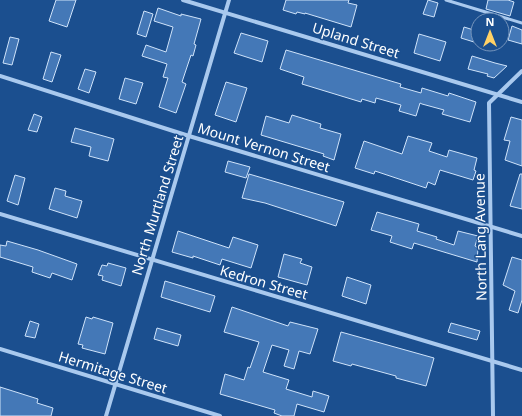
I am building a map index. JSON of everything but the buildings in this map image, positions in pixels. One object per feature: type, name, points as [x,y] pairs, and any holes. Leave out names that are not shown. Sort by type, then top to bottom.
[{"type":"street","name":"Upland Street","points":[[183,0],[522,102]]},
{"type":"street","name":"North Murtland Street","points":[[106,416],[229,0]]},
{"type":"street","name":"North Lang Avenue","points":[[493,416],[490,103],[497,94],[522,71]]},
{"type":"street","name":"Mount Vernon Street","points":[[0,76],[189,136],[522,236]]},
{"type":"street","name":"Kedron Street","points":[[0,214],[522,370]]},
{"type":"street","name":"Hermitage Street","points":[[0,349],[220,416]]},
{"type":"lane","points":[[446,0],[522,23]]}]
